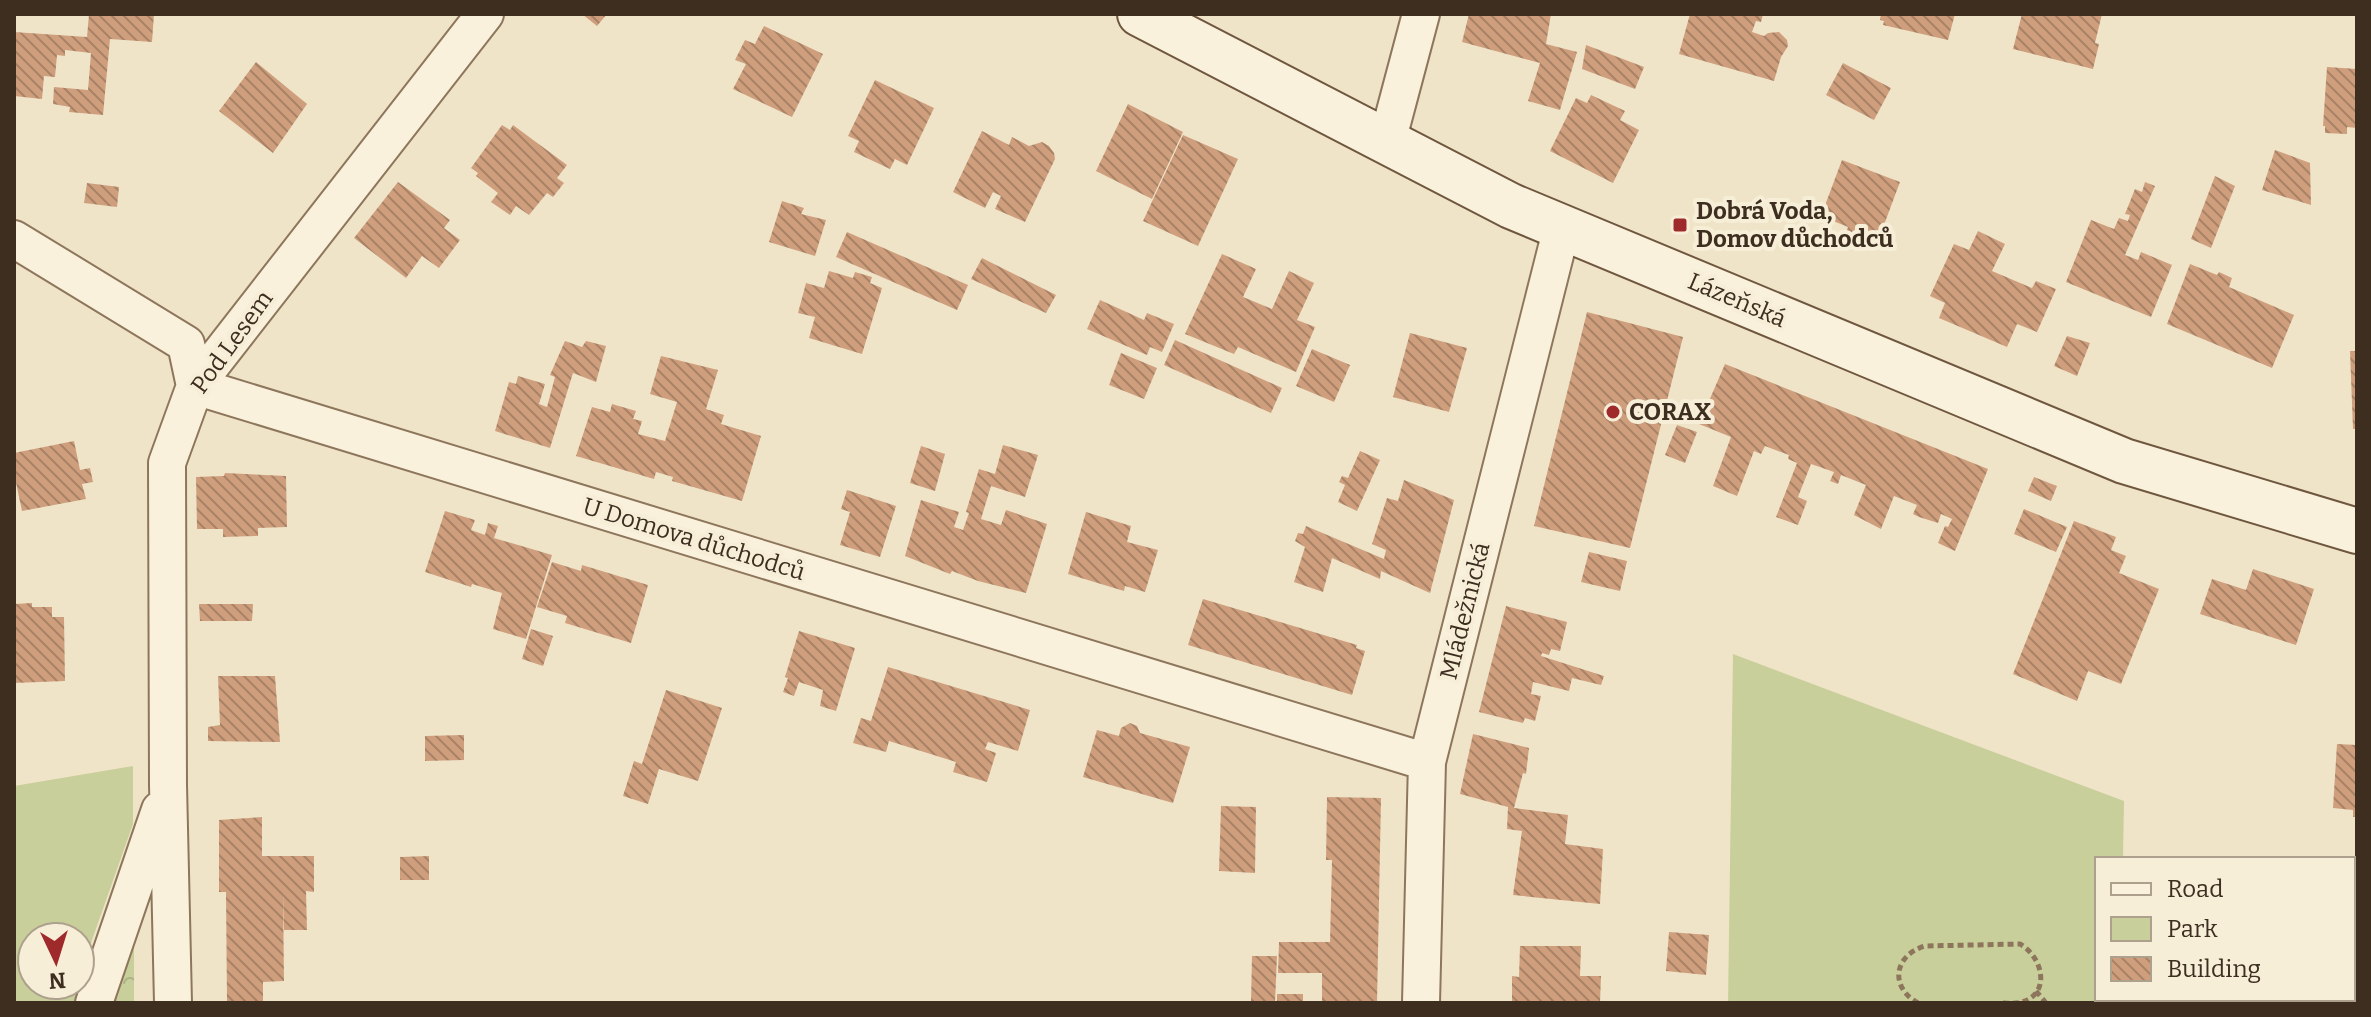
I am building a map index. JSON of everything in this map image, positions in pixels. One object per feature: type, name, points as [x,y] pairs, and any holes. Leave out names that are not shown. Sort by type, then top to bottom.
[{"type":"street","name":"Pod Lesem","points":[[173,1003],[168,785],[167,463],[195,386],[485,14]]},
{"type":"street","name":"Lázeňská","points":[[1140,14],[1511,206],[2124,461],[2357,531]]},
{"type":"street","points":[[1387,142],[1421,14]]},
{"type":"street","name":"Mládežnická","points":[[1421,1003],[1427,762],[1562,227]]},
{"type":"street","points":[[14,239],[186,344],[195,386]]},
{"type":"street","name":"U Domova důchodců","points":[[195,386],[1427,762]]},
{"type":"street","name":"Pod Lesem","points":[[94,1003],[168,785]]},
{"type":"path","points":[[1918,1003],[1903,990],[1899,971],[1908,954],[1925,946],[2020,944],[2035,956],[2039,964],[2040,983],[2036,991],[2021,1003],[2002,1003]]},
{"type":"path","points":[[2036,991],[2046,1003]]},
{"type":"green space","points":[[1733,654],[2124,801],[2123,857],[2095,857],[2095,1001],[2119,1003],[1728,1003]]},
{"type":"green space","points":[[133,766],[133,824],[96,929],[96,921],[16,921],[16,1001],[75,1003],[14,1003],[14,786]]},
{"type":"green space","points":[[134,940],[134,1003],[114,1003]]},
{"type":"building","points":[[89,14],[154,14],[152,42],[110,39],[103,115],[69,112],[70,107],[53,104],[54,87],[88,90],[91,53],[65,50],[65,56],[57,55],[55,77],[44,76],[42,99],[14,96],[14,32],[87,37]]},
{"type":"building","points":[[582,14],[607,14],[597,26]]},
{"type":"building","points":[[1469,14],[1551,14],[1546,44],[1577,52],[1560,110],[1528,101],[1540,63],[1462,42]]},
{"type":"building","points":[[1690,14],[1763,14],[1761,22],[1756,21],[1752,32],[1764,36],[1779,32],[1787,40],[1788,46],[1781,57],[1774,81],[1679,54]]},
{"type":"building","points":[[1881,14],[1955,14],[1948,40],[1883,25]]},
{"type":"building","points":[[2022,14],[2102,14],[2093,69],[2013,49]]},
{"type":"building","points":[[764,26],[823,54],[792,117],[733,89],[746,64],[735,60],[745,40],[755,44]]},
{"type":"building","points":[[1586,45],[1644,67],[1635,89],[1582,69]]},
{"type":"building","points":[[256,62],[307,104],[273,153],[219,111]]},
{"type":"building","points":[[1843,63],[1891,88],[1874,120],[1826,95]]},
{"type":"building","points":[[2327,67],[2357,69],[2357,128],[2347,127],[2347,134],[2325,133]]},
{"type":"building","points":[[875,80],[934,108],[907,165],[895,159],[890,169],[854,152],[859,141],[848,136]]},
{"type":"building","points":[[1591,95],[1625,111],[1620,120],[1639,130],[1613,183],[1550,151],[1576,98],[1587,103]]},
{"type":"building","points":[[1128,104],[1183,132],[1152,199],[1096,171]]},
{"type":"building","points":[[502,125],[510,130],[513,125],[567,165],[557,178],[564,183],[553,197],[547,193],[529,215],[516,206],[510,215],[491,202],[498,193],[476,176],[478,173],[471,168]]},
{"type":"building","points":[[982,131],[1009,145],[1012,137],[1029,146],[1042,142],[1054,153],[1055,159],[1025,222],[995,209],[1001,196],[993,192],[985,208],[953,192]]},
{"type":"building","points":[[1183,135],[1238,159],[1198,246],[1143,221]]},
{"type":"building","points":[[2275,150],[2310,163],[2311,205],[2262,190]]},
{"type":"building","points":[[1842,160],[1900,182],[1875,249],[1844,238],[1848,227],[1821,216]]},
{"type":"building","points":[[2215,176],[2235,186],[2211,248],[2191,239]]},
{"type":"building","points":[[398,182],[450,220],[444,228],[460,240],[439,268],[422,256],[406,278],[354,238]]},
{"type":"building","points":[[2145,182],[2155,186],[2125,255],[2138,260],[2141,252],[2172,265],[2151,317],[2066,282],[2091,220],[2114,229],[2119,218],[2128,221],[2130,215],[2125,214],[2135,189],[2142,192]]},
{"type":"building","points":[[87,183],[119,187],[117,207],[84,203]]},
{"type":"building","points":[[782,201],[804,208],[801,214],[826,220],[815,256],[769,242]]},
{"type":"building","points":[[1978,231],[2005,244],[1992,271],[2032,288],[2036,281],[2056,289],[2037,332],[2017,324],[2007,347],[1939,318],[1945,303],[1930,296],[1954,244],[1969,250]]},
{"type":"building","points":[[847,232],[968,285],[957,310],[836,257]]},
{"type":"building","points":[[1222,254],[1256,269],[1243,297],[1272,309],[1289,271],[1314,283],[1297,320],[1315,327],[1296,372],[1238,347],[1234,354],[1185,334]]},
{"type":"building","points":[[982,258],[1056,295],[1046,313],[971,279]]},
{"type":"building","points":[[2190,264],[2232,278],[2229,287],[2294,315],[2272,368],[2167,324]]},
{"type":"building","points":[[829,271],[853,278],[855,272],[872,277],[870,283],[882,288],[862,354],[809,338],[815,317],[798,313],[806,283],[824,288]]},
{"type":"building","points":[[1100,300],[1144,320],[1147,313],[1174,324],[1162,352],[1150,347],[1147,355],[1087,329]]},
{"type":"building","name":"CORAX","points":[[1587,312],[1683,337],[1630,548],[1534,526]]},
{"type":"building","points":[[1410,333],[1467,348],[1449,412],[1393,397]]},
{"type":"building","points":[[2067,336],[2090,343],[2077,376],[2054,366]]},
{"type":"building","points":[[1175,340],[1282,388],[1271,413],[1164,365]]},
{"type":"building","points":[[565,341],[582,347],[586,341],[606,346],[596,382],[573,373],[550,448],[495,431],[509,382],[516,384],[518,376],[545,384],[539,404],[547,407],[555,377],[550,375]]},
{"type":"building","points":[[1312,349],[1350,365],[1334,402],[1296,386]]},
{"type":"building","points":[[2350,351],[2357,351],[2357,429],[2353,429]]},
{"type":"building","points":[[1121,353],[1157,368],[1144,399],[1109,385]]},
{"type":"building","points":[[661,356],[718,370],[706,409],[724,415],[721,424],[761,436],[742,501],[672,481],[673,477],[656,472],[654,479],[576,456],[592,407],[610,412],[612,404],[636,411],[633,419],[642,421],[638,434],[665,441],[677,402],[650,394]]},
{"type":"building","points":[[1725,364],[1988,469],[1955,551],[1938,543],[1945,526],[1948,527],[1952,519],[1941,514],[1938,523],[1919,517],[1913,514],[1917,505],[1894,496],[1881,529],[1854,515],[1866,485],[1841,475],[1838,484],[1830,481],[1834,472],[1811,464],[1798,497],[1807,501],[1798,525],[1776,517],[1797,463],[1788,459],[1789,455],[1765,446],[1761,454],[1754,451],[1737,496],[1713,486],[1731,437],[1699,424]]},
{"type":"building","points":[[1677,425],[1697,432],[1685,463],[1665,455]]},
{"type":"building","points":[[74,441],[80,470],[90,468],[93,482],[82,484],[86,499],[22,511],[14,473],[14,453]]},
{"type":"building","points":[[1003,445],[1038,455],[1025,497],[991,486],[981,519],[1001,525],[1006,510],[1047,524],[1026,593],[952,571],[950,574],[905,556],[921,500],[959,512],[954,527],[963,530],[979,469],[995,474]]},
{"type":"building","points":[[921,446],[945,454],[935,491],[910,483]]},
{"type":"building","points":[[1360,451],[1380,460],[1357,511],[1338,502],[1345,485],[1339,482],[1342,476],[1348,478]]},
{"type":"building","points":[[225,473],[286,476],[287,527],[258,528],[258,536],[223,537],[223,529],[197,529],[196,477],[224,476]]},
{"type":"building","points":[[2034,477],[2057,486],[2051,501],[2028,491]]},
{"type":"building","points":[[1404,480],[1454,500],[1430,593],[1381,571],[1380,579],[1332,558],[1323,592],[1294,582],[1305,547],[1295,541],[1306,526],[1384,559],[1386,550],[1372,544],[1387,498],[1398,501]]},
{"type":"building","points":[[847,490],[896,506],[880,557],[840,545],[850,512],[841,509]]},
{"type":"building","points":[[2024,509],[2067,527],[2056,552],[2014,534]]},
{"type":"building","points":[[445,511],[475,520],[471,530],[485,535],[488,523],[498,526],[494,538],[552,555],[526,639],[493,629],[502,593],[425,572]]},
{"type":"building","points":[[1086,512],[1131,526],[1127,542],[1158,550],[1145,592],[1125,586],[1124,591],[1068,574]]},
{"type":"building","points":[[2074,521],[2116,537],[2111,550],[2126,556],[2119,573],[2159,589],[2121,684],[2088,671],[2077,701],[2013,674]]},
{"type":"building","points":[[1589,552],[1627,561],[1620,591],[1581,582]]},
{"type":"building","points":[[552,562],[581,571],[582,565],[648,585],[631,643],[565,623],[567,616],[537,607]]},
{"type":"building","points":[[2253,569],[2314,589],[2296,645],[2200,614],[2212,579],[2246,590]]},
{"type":"building","points":[[1203,599],[1357,645],[1356,648],[1365,651],[1352,695],[1188,645]]},
{"type":"building","points":[[32,603],[32,607],[52,607],[52,617],[64,617],[65,681],[14,683],[14,604]]},
{"type":"building","points":[[199,604],[253,604],[252,621],[200,621]]},
{"type":"building","points":[[1506,606],[1567,622],[1560,651],[1551,649],[1549,655],[1542,653],[1541,656],[1604,676],[1601,685],[1572,678],[1569,691],[1533,682],[1531,694],[1541,696],[1535,721],[1525,718],[1523,723],[1479,712]]},
{"type":"building","points":[[531,629],[553,636],[543,666],[522,659]]},
{"type":"building","points":[[799,631],[855,648],[836,711],[820,706],[823,690],[799,682],[794,696],[783,692]]},
{"type":"building","points":[[888,667],[1030,710],[1018,751],[988,742],[985,749],[996,753],[987,782],[953,772],[956,762],[889,741],[886,752],[853,743],[861,718],[871,721]]},
{"type":"building","points":[[218,676],[275,676],[280,742],[208,741],[208,727],[220,725]]},
{"type":"building","points":[[666,690],[722,708],[698,781],[659,769],[648,804],[623,796],[634,761],[642,764]]},
{"type":"building","points":[[1130,723],[1137,726],[1140,733],[1190,747],[1173,803],[1083,777],[1097,730],[1119,736],[1121,728]]},
{"type":"building","points":[[1473,734],[1529,748],[1526,774],[1523,773],[1514,808],[1568,815],[1565,844],[1603,849],[1600,904],[1513,895],[1522,831],[1507,829],[1508,807],[1460,794]]},
{"type":"building","points":[[464,735],[464,760],[425,761],[425,736]]},
{"type":"building","points":[[2337,744],[2357,745],[2357,817],[2353,817],[2353,810],[2333,808]]},
{"type":"building","points":[[1327,797],[1381,798],[1377,1003],[1322,1003],[1322,973],[1278,973],[1279,942],[1330,942],[1332,860],[1326,860]]},
{"type":"building","points":[[1221,806],[1256,807],[1255,873],[1219,871]]},
{"type":"building","points":[[262,817],[262,856],[314,856],[314,892],[306,891],[307,930],[284,930],[283,892],[284,981],[263,982],[263,1003],[227,1003],[226,892],[219,892],[219,820]]},
{"type":"building","points":[[429,856],[429,880],[400,880],[400,857]]},
{"type":"building","points":[[1669,932],[1709,935],[1706,975],[1666,971]]},
{"type":"building","points":[[1520,946],[1581,946],[1580,976],[1601,976],[1600,1003],[1512,1003],[1512,976],[1519,977]]},
{"type":"building","points":[[1252,956],[1277,956],[1275,1003],[1251,1003]]},
{"type":"building","points":[[1277,994],[1303,994],[1303,1003],[1277,1003]]},
{"type":"building","points":[[2220,1001],[2296,1001],[2296,1003]]},
{"type":"place","name":"Dobrá Voda, Domov důchodců","points":[[1680,225]]},
{"type":"place","name":"CORAX","points":[[1613,412]]}]
